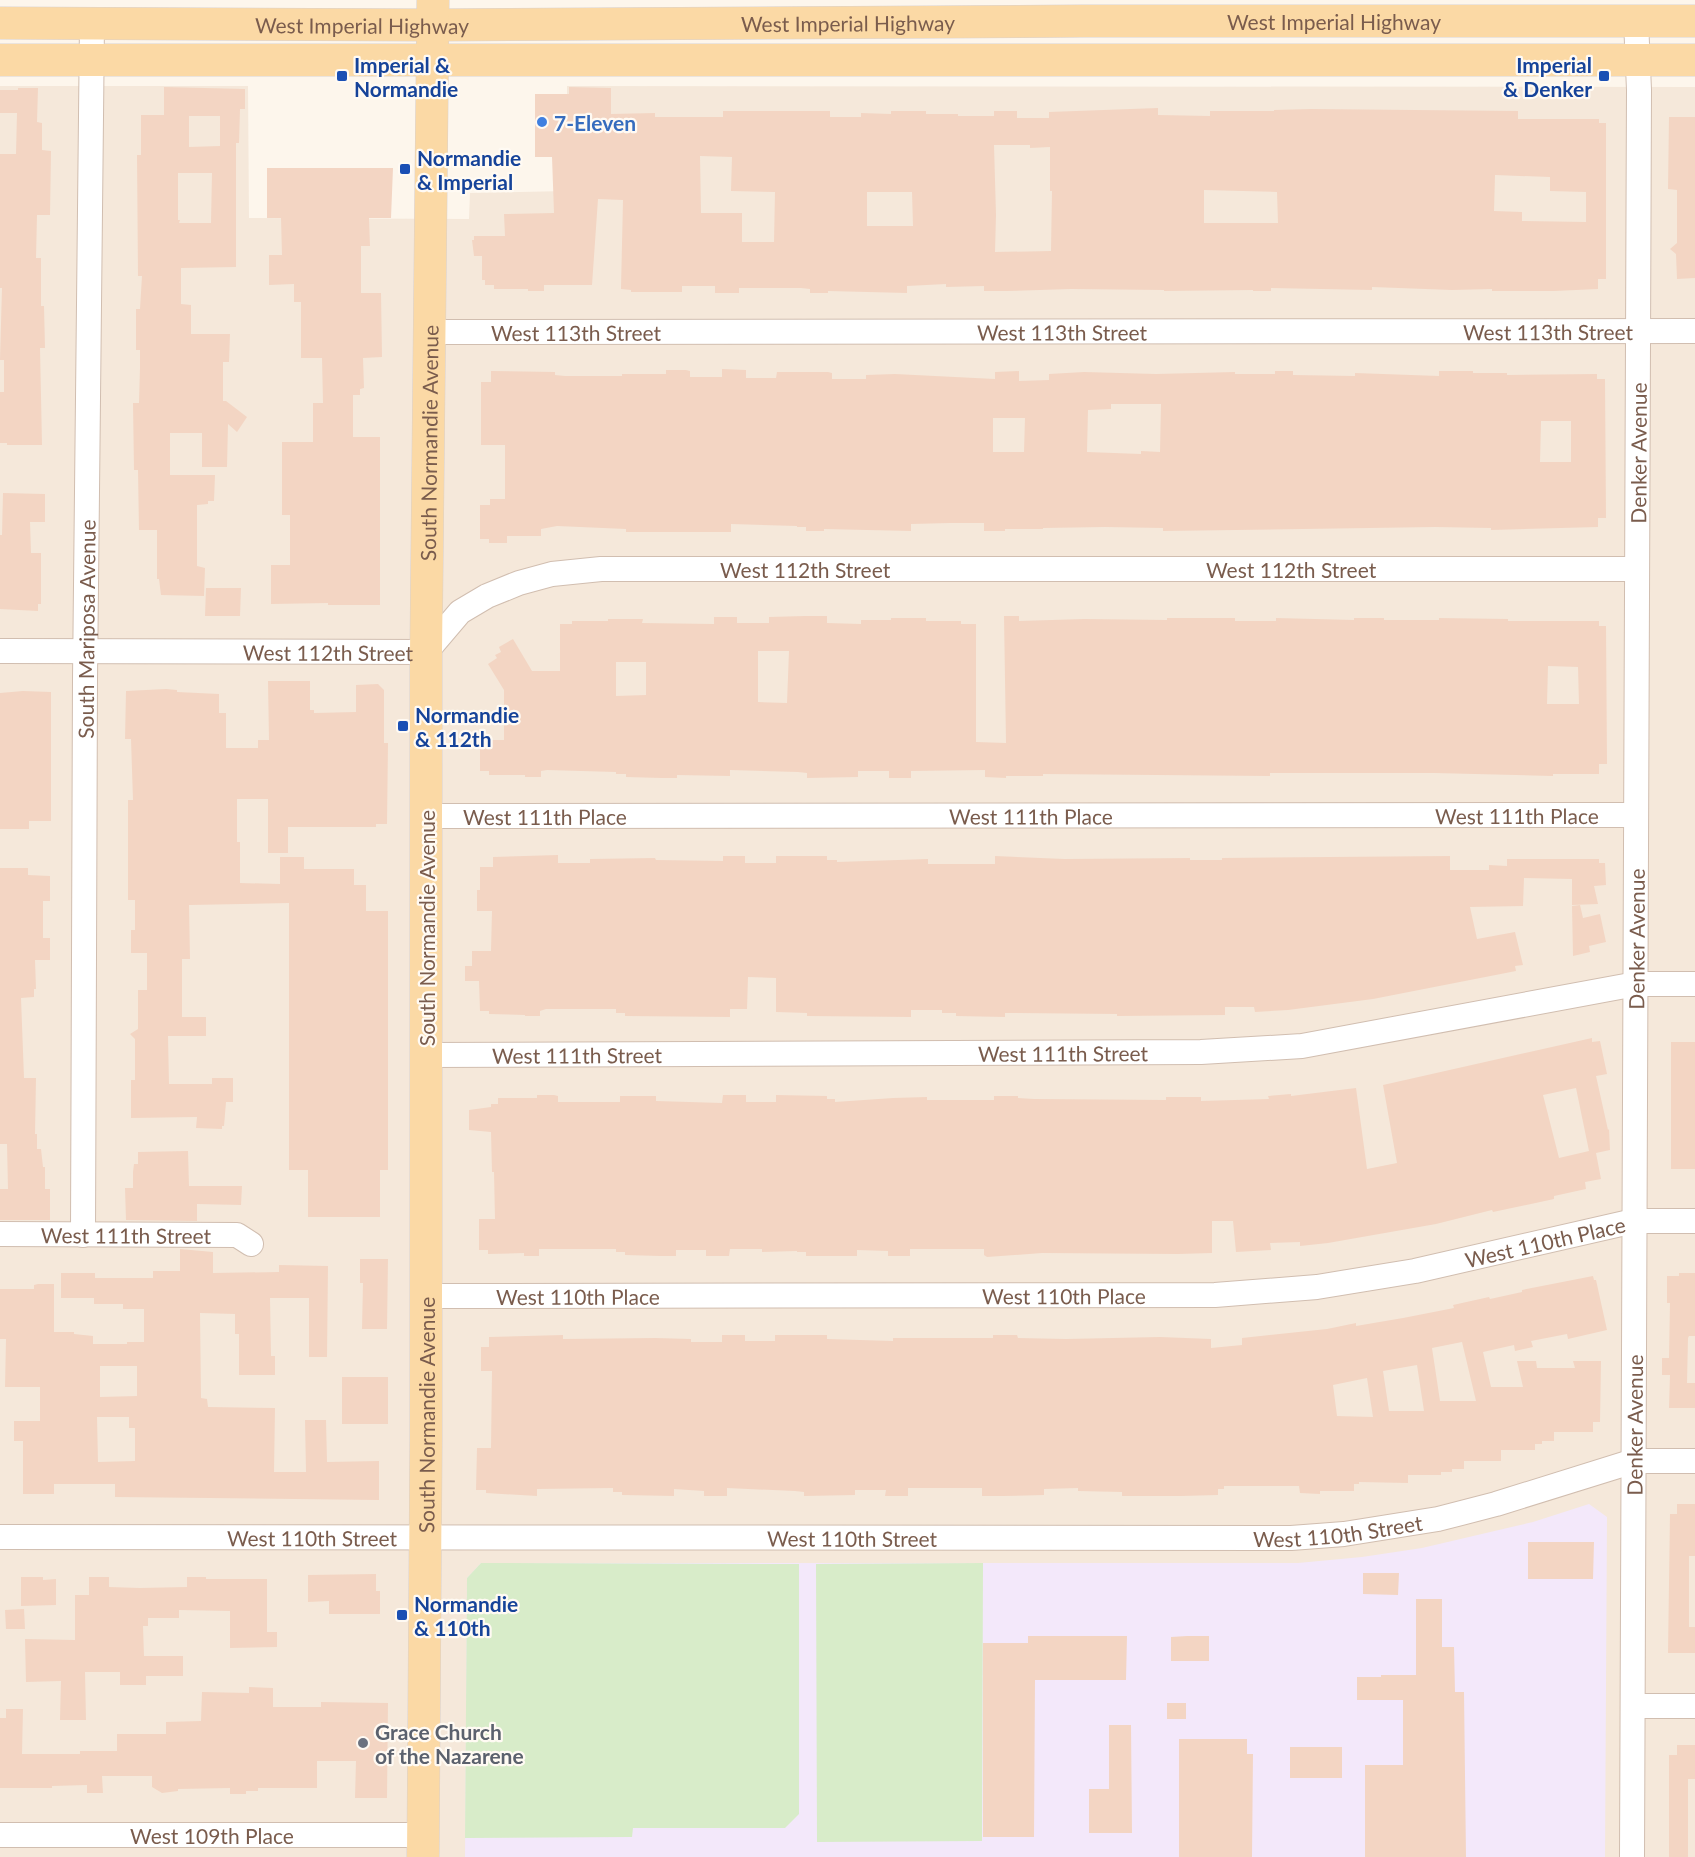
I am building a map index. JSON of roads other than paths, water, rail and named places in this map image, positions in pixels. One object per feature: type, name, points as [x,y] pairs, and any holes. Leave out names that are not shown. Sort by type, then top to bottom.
[{"type":"main road","name":"West Imperial Highway","points":[[0,23],[92,23],[433,13],[1071,21],[1695,21]]},
{"type":"main road","name":"South Normandie Avenue","points":[[423,1846],[426,1537],[426,652],[433,13]]},
{"type":"main road","name":"West Imperial Highway","points":[[0,60],[1695,60]]},
{"type":"street","name":"Denker Avenue","points":[[1632,1857],[1639,60],[1636,21]]},
{"type":"street","name":"South Mariposa Avenue","points":[[83,1235],[92,23]]},
{"type":"street","name":"West 113th Street","points":[[429,332],[1695,331]]},
{"type":"street","name":"West 112th Street","points":[[0,651],[426,652],[460,612],[487,596],[519,583],[552,574],[601,569],[1637,569]]},
{"type":"street","name":"West 111th Place","points":[[427,816],[1636,815]]},
{"type":"street","name":"West 111th Street","points":[[425,1055],[1201,1052],[1302,1046],[1636,984],[1695,984]]},
{"type":"street","name":"West 110th Place","points":[[426,1296],[1215,1295],[1317,1287],[1415,1271],[1635,1221],[1695,1221]]},
{"type":"street","name":"West 111th Street","points":[[0,1234],[237,1235],[251,1244]]},
{"type":"street","name":"West 110th Street","points":[[0,1537],[1302,1537],[1344,1534],[1438,1519],[1496,1504],[1634,1461],[1695,1461]]},
{"type":"street","points":[[1633,1706],[1695,1706]]},
{"type":"street","name":"West 109th Place","points":[[0,1835],[423,1846]]},
{"type":"place","name":"Imperial & Normandie","points":[[342,76]]},
{"type":"place","name":"Imperial & Denker","points":[[1604,76]]},
{"type":"place","name":"7-Eleven","points":[[542,122]]},
{"type":"place","name":"Normandie & Imperial","points":[[405,169]]},
{"type":"place","name":"Normandie & 112th","points":[[403,726]]},
{"type":"place","name":"Normandie & 110th","points":[[402,1615]]},
{"type":"place","name":"Grace Church of the Nazarene","points":[[363,1743]]}]
